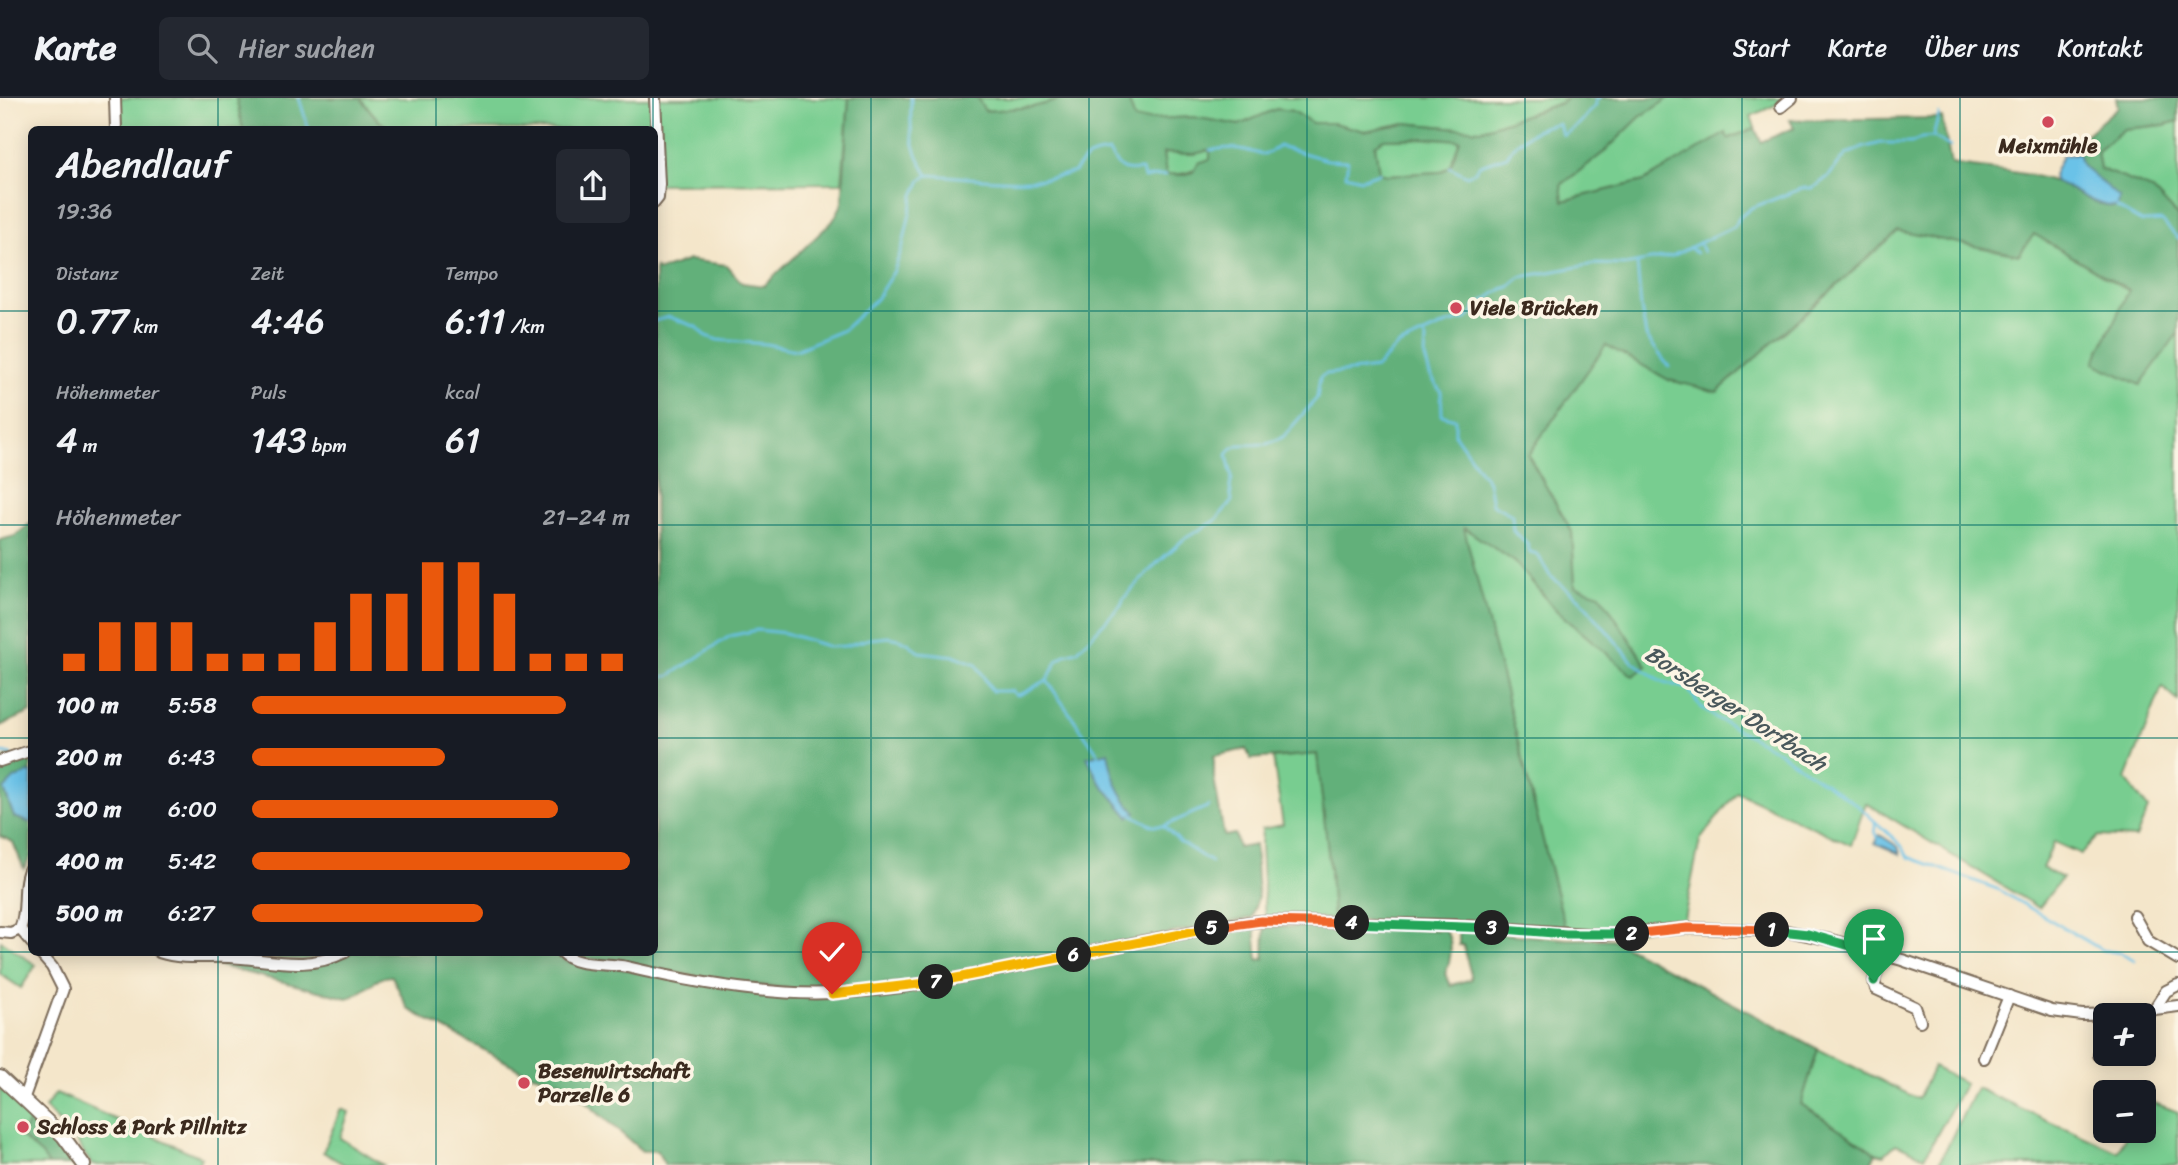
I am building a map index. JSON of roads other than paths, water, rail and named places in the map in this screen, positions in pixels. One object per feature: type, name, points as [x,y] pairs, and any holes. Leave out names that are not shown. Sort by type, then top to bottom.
[{"type":"main road","points":[[0,1077],[63,1136],[84,1165]]},
{"type":"street","points":[[115,98],[116,126]]},
{"type":"street","points":[[656,98],[657,126]]},
{"type":"street","points":[[1781,107],[1792,98]]},
{"type":"street","points":[[658,157],[658,198]]},
{"type":"street","points":[[4,759],[28,751]]},
{"type":"street","points":[[0,932],[11,933],[20,929],[23,922],[25,878],[28,872]]},
{"type":"street","points":[[2134,916],[2148,941],[2178,959]]},
{"type":"street","points":[[566,956],[578,962],[618,965],[682,979],[789,992],[832,994],[952,979],[1226,925],[1261,921],[1454,925],[1566,934],[1630,934],[1688,928],[1787,931],[1882,955],[2052,1011],[2093,1015]]},
{"type":"street","points":[[20,929],[28,938]]},
{"type":"street","points":[[1882,955],[1874,981],[1875,989],[1916,1007],[1920,1021]]},
{"type":"street","points":[[24,1097],[63,989],[52,967],[42,956]]},
{"type":"street","points":[[182,956],[199,959],[227,957],[289,964],[324,961],[336,956]]},
{"type":"street","points":[[2156,1006],[2166,991],[2178,985]]},
{"type":"street","points":[[1984,1058],[2009,996]]},
{"type":"street","points":[[2156,1008],[2178,1006]]},
{"type":"water","points":[[2078,153],[2082,166],[2120,198],[2116,207],[2092,201],[2054,181],[2053,175],[2062,156]]},
{"type":"water","points":[[1108,752],[1117,784],[1136,813],[1129,817],[1099,781],[1087,757]]},
{"type":"water","points":[[28,773],[28,822],[14,817],[4,789],[15,778]]},
{"type":"water","points":[[1880,835],[1898,847],[1900,854],[1875,843]]},
{"type":"waterway","points":[[299,98],[308,126]]},
{"type":"waterway","points":[[911,98],[912,138],[928,175]]},
{"type":"waterway","points":[[1450,167],[1467,176],[1480,165],[1507,156],[1516,144],[1537,130],[1559,124],[1562,135],[1581,122],[1596,105],[1595,99],[1600,98]]},
{"type":"waterway","points":[[1933,137],[1939,114]]},
{"type":"waterway","points":[[658,677],[669,676],[730,636],[757,630],[785,633],[830,647],[869,639],[899,639],[919,652],[956,656],[976,664],[992,691],[1012,691],[1016,695],[1024,693],[1047,681],[1057,661],[1066,654],[1077,651],[1156,564],[1184,539],[1215,521],[1232,501],[1232,477],[1227,455],[1231,449],[1238,445],[1267,444],[1283,437],[1317,398],[1320,377],[1376,368],[1397,346],[1447,324],[1466,319],[1476,306],[1521,277],[1594,264],[1625,265],[1672,256],[1733,227],[1751,208],[1803,188],[1813,188],[1828,177],[1847,154],[1862,148],[1881,143],[1911,143],[1933,137],[1951,147]]},
{"type":"waterway","points":[[2071,142],[2075,146]]},
{"type":"waterway","points":[[1210,150],[1237,148],[1264,154],[1279,146],[1328,160],[1348,161],[1346,175],[1361,179],[1379,173]]},
{"type":"waterway","points":[[658,320],[669,317],[697,327],[706,336],[718,340],[766,344],[796,350],[843,330],[876,299],[894,271],[914,195],[921,180],[928,175],[1039,180],[1074,172],[1089,157],[1109,152],[1122,169],[1142,170],[1144,178],[1166,175]]},
{"type":"waterway","points":[[2116,207],[2142,222],[2162,221],[2178,238]]},
{"type":"waterway","points":[[1699,243],[1703,252]]},
{"type":"waterway","points":[[1689,247],[1696,253]]},
{"type":"waterway","points":[[1637,263],[1646,336],[1669,367]]},
{"type":"waterway","name":"Borsberger Dorfbach","points":[[1423,336],[1426,339],[1425,358],[1430,375],[1441,392],[1442,415],[1455,419],[1455,435],[1488,482],[1492,504],[1512,515],[1513,531],[1527,544],[1530,553],[1538,555],[1550,576],[1580,599],[1633,662],[1660,681],[1688,689],[1700,706],[1716,718],[1774,749],[1856,804],[1901,845],[1908,857],[1997,889],[2102,950],[2121,953],[2135,960]]},
{"type":"waterway","points":[[1047,681],[1099,755]]},
{"type":"waterway","points":[[0,753],[11,754]]},
{"type":"waterway","points":[[1164,826],[1209,806]]},
{"type":"waterway","points":[[1133,815],[1153,826],[1164,826],[1180,842],[1211,862]]},
{"type":"waterway","points":[[1875,821],[1878,838]]},
{"type":"place","name":"Meixmühle","points":[[2048,122]]},
{"type":"place","name":"Viele Brücken","points":[[1456,308]]},
{"type":"place","name":"Besenwirtschaft Parzelle 6","points":[[524,1083]]},
{"type":"place","name":"Schloss & Park Pillnitz","points":[[23,1127]]}]
